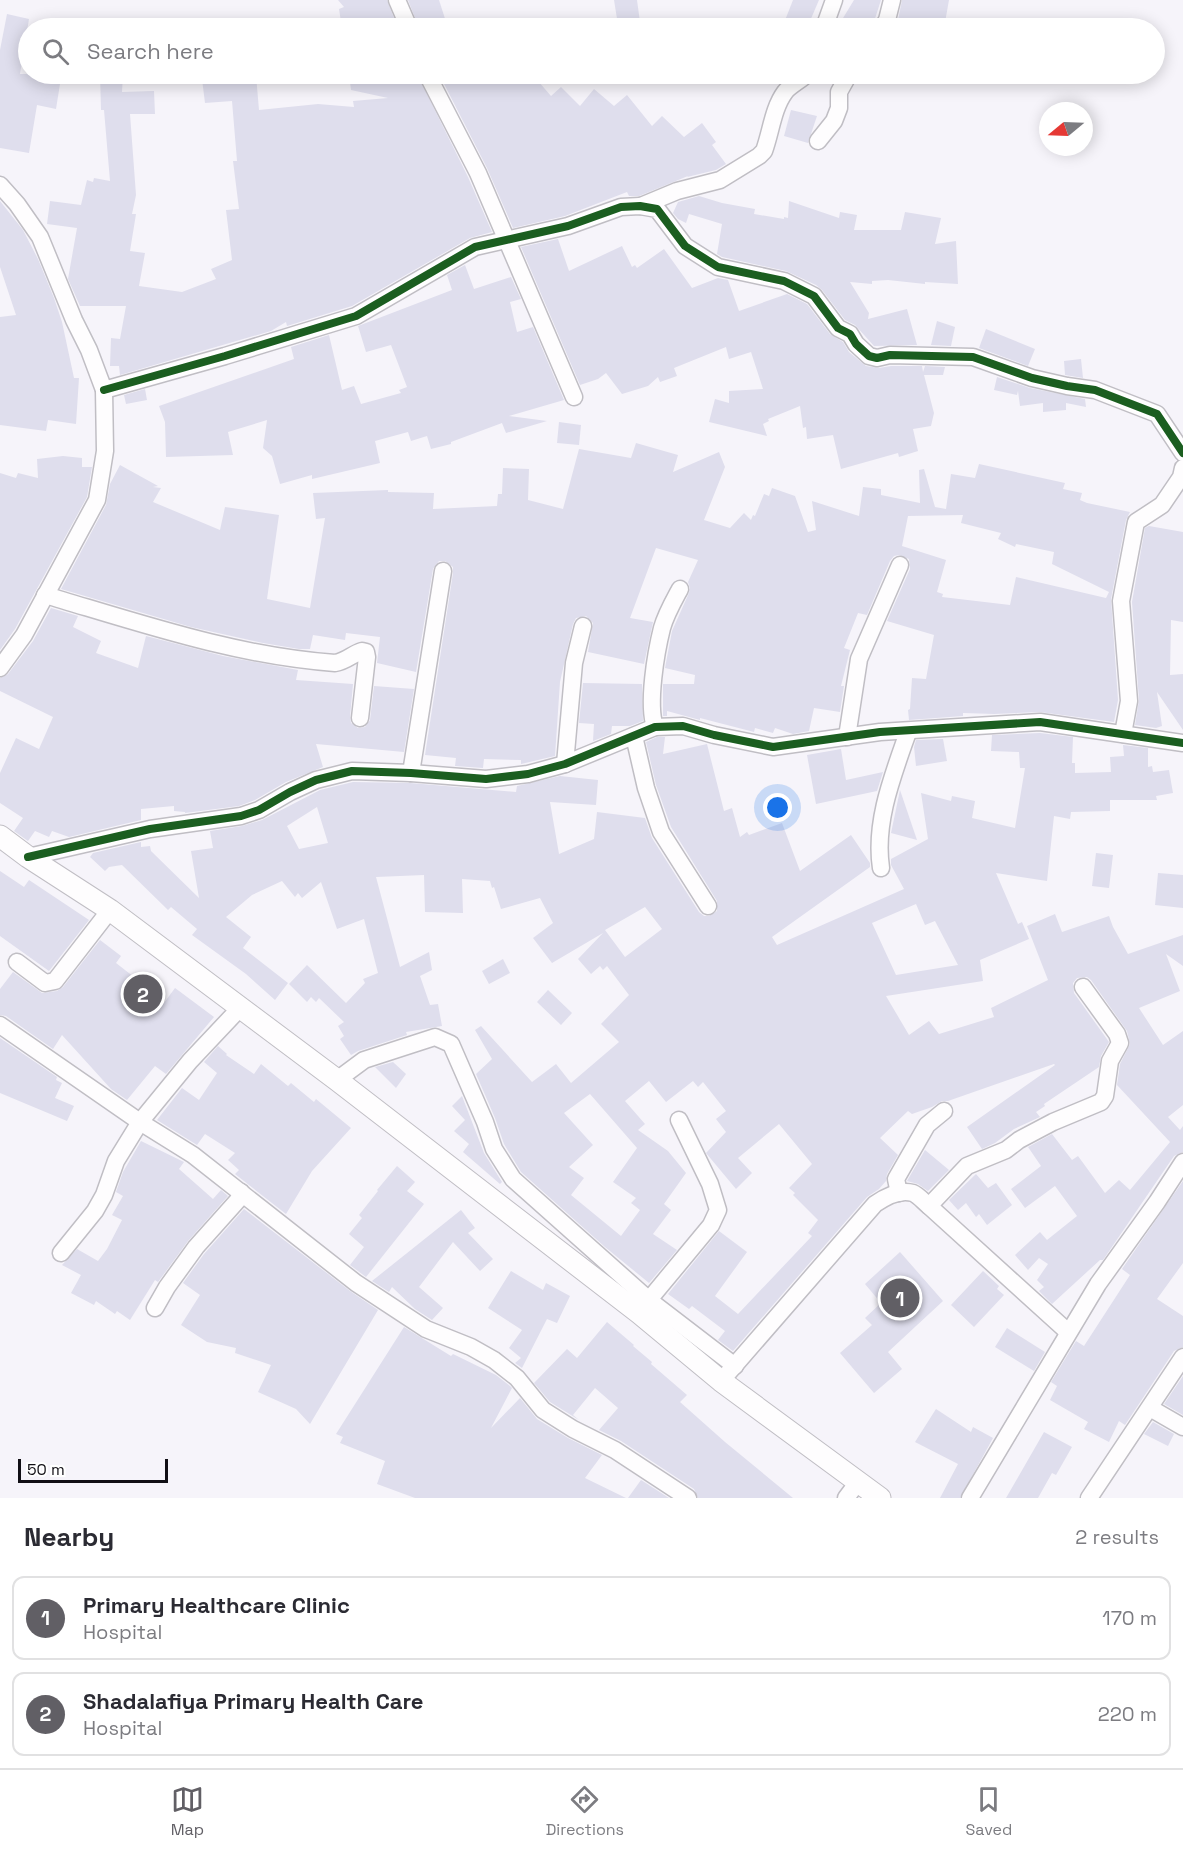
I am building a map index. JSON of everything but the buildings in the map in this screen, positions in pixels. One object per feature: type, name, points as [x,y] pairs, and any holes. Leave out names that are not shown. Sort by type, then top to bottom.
[{"type":"street","points":[[397,0],[405,18]]},
{"type":"street","points":[[828,18],[834,0]]},
{"type":"street","points":[[888,18],[892,0]]},
{"type":"street","points":[[432,84],[473,163],[574,397]]},
{"type":"street","points":[[640,206],[677,191],[720,180],[759,156],[764,151],[779,101],[786,89],[796,84]]},
{"type":"street","points":[[818,141],[834,122],[839,108],[839,92],[843,84]]},
{"type":"street","points":[[0,185],[17,204],[40,237],[74,320],[89,350],[104,390],[105,451],[97,500],[24,635],[0,668]]},
{"type":"street","points":[[104,390],[356,316],[475,247],[568,226],[621,207],[640,206],[657,209],[685,246],[718,267],[784,281],[814,296],[838,328],[850,334],[856,344],[869,356],[878,358],[890,355],[966,356],[988,361],[1032,378],[1067,387],[1095,390],[1156,414],[1183,453]]},
{"type":"street","points":[[1123,734],[1129,701],[1121,601],[1136,522],[1162,505],[1180,477],[1183,468]]},
{"type":"street","points":[[847,737],[859,659],[900,565]]},
{"type":"street","points":[[411,773],[443,571]]},
{"type":"street","points":[[655,727],[651,700],[662,628],[680,589]]},
{"type":"street","points":[[45,595],[159,629],[260,654],[335,663],[347,661],[357,652],[366,652],[360,718]]},
{"type":"street","points":[[565,764],[574,663],[583,626]]},
{"type":"street","points":[[28,857],[150,829],[241,816],[259,810],[316,780],[352,771],[486,779],[528,774],[565,764],[655,727],[683,726],[732,740],[773,747],[880,732],[1040,722],[1183,743]]},
{"type":"street","points":[[881,868],[878,847],[888,793],[908,732]]},
{"type":"street","points":[[634,736],[646,788],[661,832],[708,906]]},
{"type":"street","points":[[0,836],[110,910],[644,1306],[728,1373],[852,1490],[880,1498]]},
{"type":"street","points":[[17,962],[45,983],[55,981],[110,910]]},
{"type":"street","points":[[929,1206],[967,1166],[1006,1150],[1019,1140],[1053,1122],[1101,1102],[1105,1096],[1110,1061],[1120,1043],[1117,1034],[1083,987]]},
{"type":"street","points":[[61,1253],[95,1211],[104,1195],[116,1161],[140,1122],[190,1060],[240,1008]]},
{"type":"street","points":[[0,1025],[140,1122],[193,1155],[356,1283],[426,1329],[471,1347],[494,1360],[517,1378],[543,1410],[573,1429],[615,1450],[688,1498]]},
{"type":"street","points":[[337,1080],[364,1060],[435,1037],[451,1044],[485,1122],[494,1149],[513,1179],[644,1306]]},
{"type":"street","points":[[899,1193],[896,1179],[927,1125],[944,1111]]},
{"type":"street","points":[[644,1306],[711,1225],[718,1210],[710,1184],[679,1120]]},
{"type":"street","points":[[970,1498],[1098,1284],[1183,1162]]},
{"type":"street","points":[[155,1308],[196,1247],[238,1200],[241,1192]]},
{"type":"street","points":[[728,1373],[875,1204],[888,1195],[899,1193],[912,1193],[929,1206],[1068,1332]]},
{"type":"street","points":[[1089,1498],[1183,1357]]},
{"type":"street","points":[[1150,1408],[1183,1427]]},
{"type":"cycle path","points":[[104,390],[356,316],[475,247],[568,226],[621,207],[640,206],[657,209],[685,246],[718,267],[784,281],[814,296],[838,328],[850,334],[856,344],[869,356],[877,358],[890,355],[973,357],[1032,378],[1095,390],[1157,414],[1183,453]]},
{"type":"cycle path","points":[[28,857],[150,829],[241,816],[259,810],[316,780],[352,771],[486,779],[528,774],[565,764],[655,727],[683,726],[773,747],[880,732],[1040,722],[1183,743]]},
{"type":"place","name":"Shadalafiya Primary Health Care","points":[[143,994]]},
{"type":"place","name":"Primary Healthcare Clinic","points":[[900,1298]]}]
